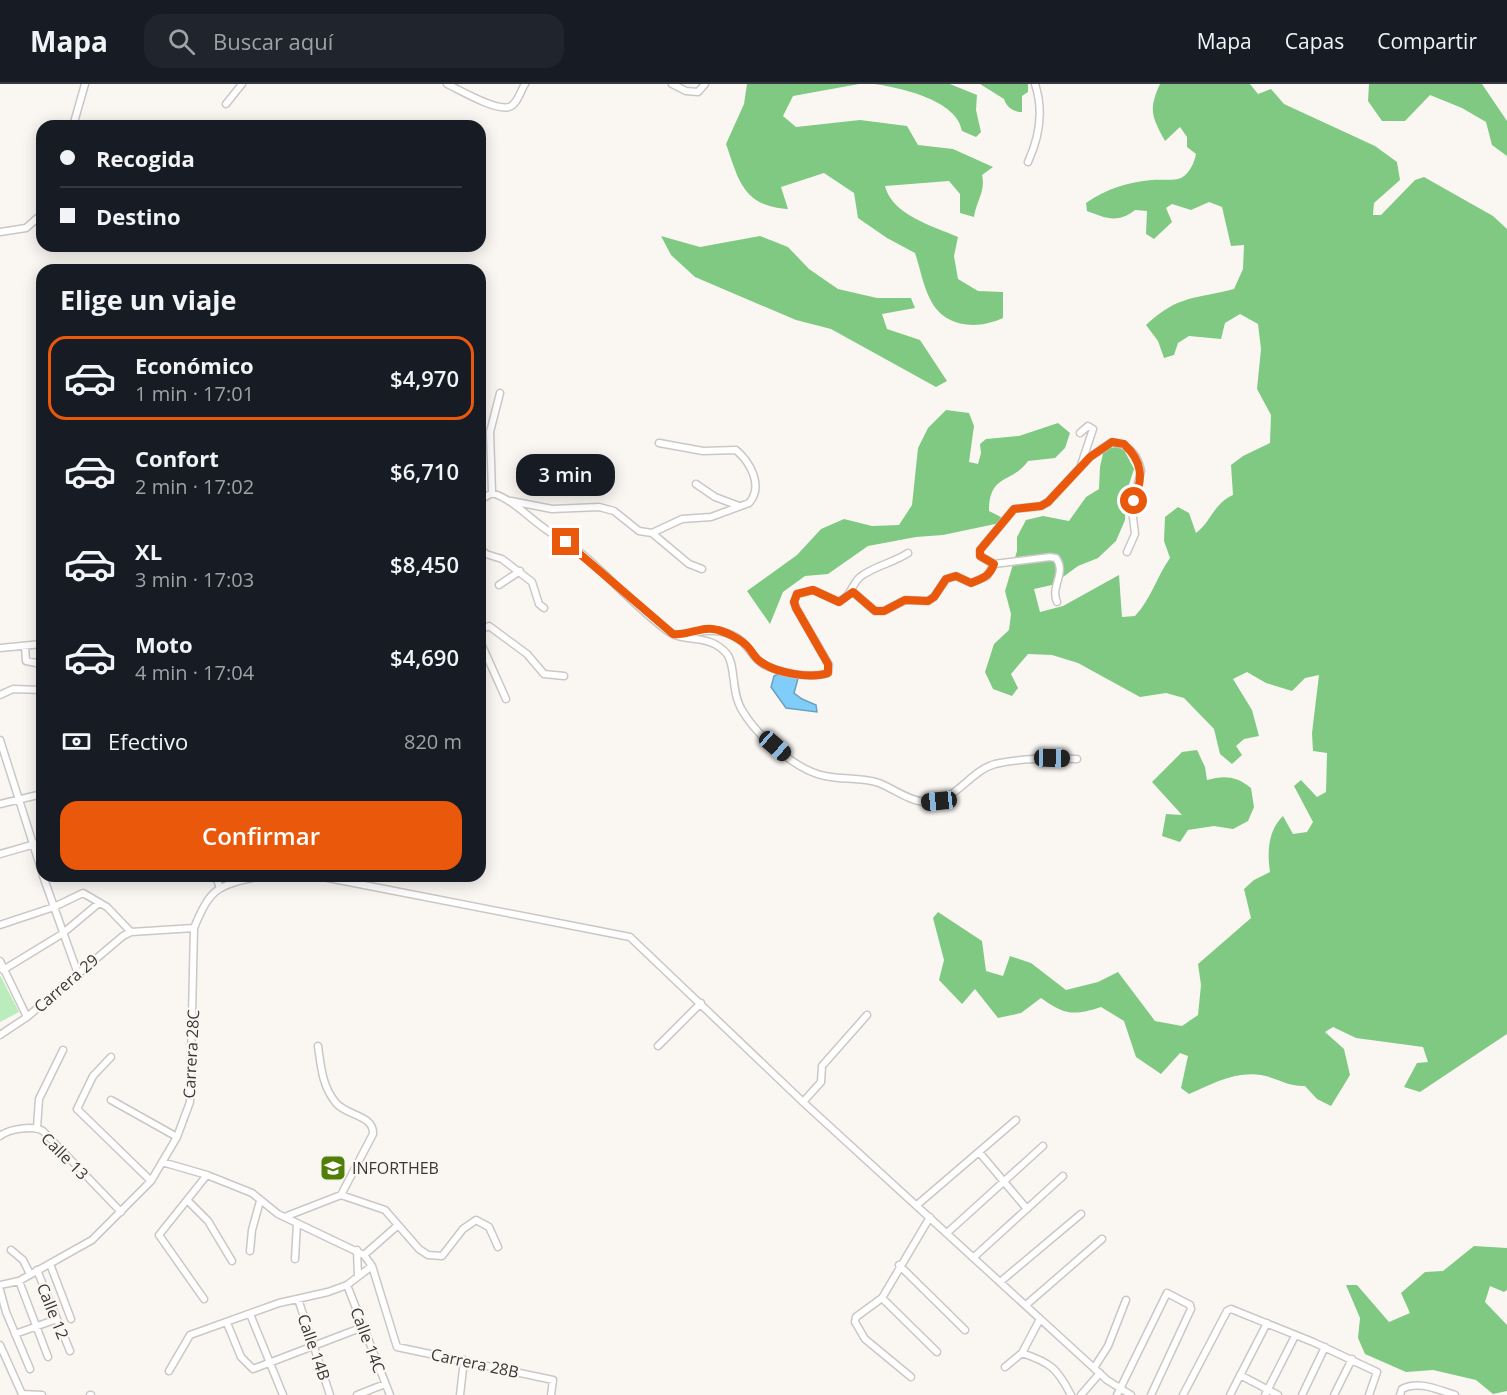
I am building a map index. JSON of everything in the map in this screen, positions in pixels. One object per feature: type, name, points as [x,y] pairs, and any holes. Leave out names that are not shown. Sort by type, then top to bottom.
[{"type":"street","points":[[75,120],[85,84]]},
{"type":"street","points":[[226,104],[242,84]]},
{"type":"street","points":[[447,84],[497,106],[509,107],[515,104],[525,84]]},
{"type":"street","points":[[672,84],[686,91],[698,92],[705,84]]},
{"type":"street","points":[[1028,162],[1039,135],[1040,99],[1035,84]]},
{"type":"street","points":[[0,232],[26,228],[36,219]]},
{"type":"street","points":[[492,493],[490,432],[500,393]]},
{"type":"street","points":[[1080,434],[1088,426],[1093,429],[1080,468]]},
{"type":"street","points":[[1057,602],[1055,592],[1061,568],[1056,558],[1036,557],[994,564],[980,556],[980,550],[1004,524],[1014,509],[1041,506],[1048,502],[1105,444],[1112,442],[1124,444],[1136,456],[1141,471],[1132,509],[1135,534],[1127,552]]},
{"type":"street","points":[[652,533],[682,519],[711,517],[749,503],[756,491],[755,479],[748,462],[736,450],[703,451],[659,443]]},
{"type":"street","points":[[696,484],[715,498],[739,507]]},
{"type":"street","points":[[486,496],[492,493]]},
{"type":"street","points":[[492,493],[510,501],[588,559],[662,627],[673,634],[712,643],[726,653],[731,662],[735,695],[754,726],[794,762],[824,776],[863,779],[925,802],[939,801],[981,771],[995,764],[1052,758],[1077,759]]},
{"type":"street","points":[[510,501],[552,509],[599,507],[614,511],[639,531],[652,533],[689,564],[702,568]]},
{"type":"street","points":[[486,554],[502,559],[532,582],[539,604],[544,608]]},
{"type":"street","points":[[683,636],[711,628],[720,630],[746,645],[762,664],[819,676],[828,673],[828,664],[796,608],[794,602],[797,594],[813,590],[839,602],[853,592],[858,579],[865,574],[908,554]]},
{"type":"street","points":[[853,592],[875,611],[884,611],[905,600],[928,601],[934,597],[946,579],[956,576],[971,583],[979,580],[987,576],[994,564]]},
{"type":"street","points":[[499,585],[520,571]]},
{"type":"street","points":[[486,627],[489,626],[513,643],[544,674],[564,676]]},
{"type":"street","points":[[0,648],[36,645]]},
{"type":"street","points":[[25,646],[26,661],[36,663]]},
{"type":"street","points":[[486,654],[506,699]]},
{"type":"street","points":[[0,695],[13,689],[36,690]]},
{"type":"street","points":[[0,740],[36,854]]},
{"type":"street","points":[[0,767],[8,765]]},
{"type":"street","points":[[0,804],[36,795]]},
{"type":"street","points":[[0,854],[36,844]]},
{"type":"street","points":[[46,882],[62,934],[78,974]]},
{"type":"street","points":[[218,882],[219,886],[235,882]]},
{"type":"street","points":[[349,882],[630,937],[803,1102],[1097,1370],[1118,1392],[1131,1395]]},
{"type":"street","name":"Carrera 28C","points":[[0,1287],[18,1281],[92,1240],[151,1181],[177,1137],[190,1102],[194,928],[202,908],[219,886]]},
{"type":"street","points":[[0,925],[54,907],[83,893],[118,916],[131,932],[194,928]]},
{"type":"street","points":[[3,970],[62,934],[99,903]]},
{"type":"street","name":"Carrera 29","points":[[0,1035],[27,1017],[131,932]]},
{"type":"street","points":[[0,961],[27,1017]]},
{"type":"street","points":[[658,1046],[701,1003]]},
{"type":"street","points":[[803,1102],[821,1083],[822,1066],[867,1015]]},
{"type":"street","points":[[287,1216],[341,1195],[367,1149],[373,1129],[367,1120],[343,1109],[325,1087],[318,1046]]},
{"type":"street","points":[[37,1128],[36,1111],[39,1099],[63,1050]]},
{"type":"street","points":[[111,1057],[93,1076],[77,1109],[151,1181]]},
{"type":"street","points":[[111,1100],[177,1137]]},
{"type":"street","points":[[917,1205],[1016,1120]]},
{"type":"street","name":"Calle 13","points":[[1,1133],[37,1128],[60,1147],[121,1212]]},
{"type":"street","points":[[947,1233],[1043,1146]]},
{"type":"street","points":[[979,1152],[1027,1209]]},
{"type":"street","points":[[162,1162],[207,1175],[252,1193],[260,1201],[297,1223],[357,1250],[372,1266],[346,1285],[227,1323],[202,1328],[190,1335],[169,1371]]},
{"type":"street","points":[[204,1299],[159,1235],[207,1175]]},
{"type":"street","points":[[974,1257],[1063,1176]]},
{"type":"street","points":[[341,1195],[385,1210],[397,1226],[428,1255],[442,1256],[463,1228],[476,1220],[489,1227],[498,1246]]},
{"type":"street","points":[[188,1200],[208,1221],[232,1261]]},
{"type":"street","points":[[250,1251],[252,1230],[260,1201]]},
{"type":"street","points":[[1000,1282],[1081,1214]]},
{"type":"street","points":[[911,1377],[865,1339],[856,1327],[856,1317],[882,1298],[899,1265],[930,1217]]},
{"type":"street","points":[[295,1259],[297,1223]]},
{"type":"street","points":[[364,1255],[397,1226]]},
{"type":"street","points":[[1026,1305],[1102,1239]]},
{"type":"street","points":[[11,1250],[23,1260],[30,1274]]},
{"type":"street","points":[[357,1250],[358,1276]]},
{"type":"street","points":[[50,1264],[71,1319]]},
{"type":"street","points":[[899,1265],[965,1330]]},
{"type":"street","name":"Carrera 28B","points":[[372,1266],[397,1347],[553,1380],[551,1395]]},
{"type":"street","name":"Calle 12","points":[[37,1270],[70,1351]]},
{"type":"street","points":[[18,1281],[48,1357]]},
{"type":"street","name":"Calle 14C","points":[[346,1285],[390,1395]]},
{"type":"street","points":[[0,1287],[15,1334],[30,1369]]},
{"type":"street","points":[[1118,1392],[1167,1293],[1190,1305],[1191,1308],[1151,1395]]},
{"type":"street","points":[[882,1298],[937,1352]]},
{"type":"street","name":"Calle 14B","points":[[298,1299],[330,1395]]},
{"type":"street","points":[[1081,1395],[1097,1370],[1126,1300]]},
{"type":"street","points":[[1184,1395],[1227,1311],[1238,1310],[1377,1372],[1369,1395]]},
{"type":"street","points":[[250,1314],[283,1395]]},
{"type":"street","points":[[1005,1367],[1022,1353],[1041,1319]]},
{"type":"street","points":[[15,1334],[57,1320]]},
{"type":"street","points":[[227,1323],[241,1357],[253,1369],[363,1327]]},
{"type":"street","points":[[1230,1395],[1267,1323]]},
{"type":"street","points":[[1266,1392],[1295,1336]]},
{"type":"street","points":[[0,1345],[22,1394],[42,1395]]},
{"type":"street","points":[[1302,1395],[1325,1347]]},
{"type":"street","points":[[1022,1353],[1051,1364],[1060,1372],[1071,1395]]},
{"type":"street","points":[[1334,1395],[1352,1359]]},
{"type":"street","points":[[460,1395],[464,1360]]},
{"type":"street","points":[[1240,1375],[1266,1392],[1278,1395]]},
{"type":"street","points":[[357,1395],[385,1384]]},
{"type":"street","points":[[1400,1395],[1406,1387],[1423,1385],[1455,1395]]},
{"type":"green space","points":[[747,84],[859,84],[793,96],[783,116],[796,127],[860,120],[907,126],[918,145],[953,149],[993,167],[982,175],[982,191],[974,217],[960,213],[960,194],[949,181],[885,186],[889,196],[905,212],[926,224],[958,237],[954,256],[958,279],[978,291],[1003,292],[1003,318],[972,325],[952,321],[944,316],[930,299],[915,253],[887,238],[858,218],[854,193],[824,173],[781,187],[788,209],[761,203],[752,197],[739,180],[726,144],[744,104]]},
{"type":"green space","points":[[875,84],[950,84],[977,95],[976,110],[981,132],[976,137],[962,131],[958,120],[950,111],[926,97]]},
{"type":"green space","points":[[980,84],[1028,84],[1028,92],[1022,96],[1022,112],[1011,109],[1004,99]]},
{"type":"green space","points":[[1160,84],[1250,84],[1258,94],[1271,89],[1284,104],[1375,146],[1397,162],[1400,180],[1374,203],[1373,215],[1381,215],[1415,180],[1424,177],[1493,216],[1507,229],[1507,1034],[1420,1092],[1404,1087],[1417,1063],[1428,1062],[1423,1047],[1356,1038],[1333,1027],[1325,1032],[1344,1049],[1350,1075],[1331,1106],[1317,1099],[1305,1086],[1251,1074],[1233,1077],[1189,1094],[1181,1088],[1188,1056],[1180,1053],[1161,1074],[1136,1057],[1124,1021],[1101,1007],[1076,1013],[1056,1008],[1041,998],[1021,1013],[998,1018],[975,989],[962,1004],[939,980],[944,960],[933,918],[938,912],[982,941],[986,971],[1003,976],[1010,956],[1031,963],[1066,990],[1098,982],[1118,972],[1155,1021],[1182,1026],[1198,1015],[1201,985],[1198,964],[1251,918],[1244,889],[1254,880],[1270,872],[1270,842],[1274,828],[1283,816],[1293,834],[1307,832],[1313,822],[1294,786],[1301,780],[1317,797],[1326,792],[1327,753],[1313,751],[1312,733],[1319,675],[1305,678],[1292,691],[1266,683],[1247,672],[1233,679],[1252,710],[1259,736],[1244,739],[1236,746],[1242,755],[1232,764],[1220,754],[1214,729],[1184,698],[1166,693],[1140,697],[1078,663],[1052,655],[1028,654],[1011,674],[1018,688],[1012,696],[993,689],[985,672],[994,644],[1009,630],[1011,614],[1005,591],[1017,551],[1017,537],[1026,520],[1043,516],[1069,521],[1086,497],[1099,489],[1104,449],[1122,446],[1134,469],[1126,494],[1125,520],[1116,541],[1098,558],[1078,566],[1052,585],[1034,589],[1040,612],[1063,606],[1119,575],[1122,617],[1135,616],[1145,603],[1170,558],[1164,541],[1165,517],[1178,507],[1189,513],[1196,533],[1216,508],[1233,495],[1231,465],[1243,456],[1270,443],[1271,415],[1257,389],[1261,349],[1258,324],[1240,314],[1225,323],[1221,339],[1189,336],[1178,343],[1174,355],[1164,358],[1158,341],[1146,325],[1157,315],[1178,303],[1234,289],[1243,269],[1244,245],[1231,246],[1222,207],[1209,202],[1191,210],[1172,204],[1166,208],[1172,222],[1154,239],[1146,234],[1147,211],[1135,210],[1123,217],[1111,218],[1087,211],[1086,203],[1109,190],[1143,181],[1178,179],[1191,168],[1196,154],[1187,147],[1187,137],[1180,127],[1165,141],[1157,126],[1153,107]]},
{"type":"green space","points":[[1369,84],[1482,84],[1507,121],[1507,156],[1492,145],[1486,122],[1462,108],[1430,95],[1405,121],[1382,121],[1368,101]]},
{"type":"green space","points":[[661,236],[700,247],[760,236],[788,247],[809,269],[838,289],[877,298],[911,298],[915,308],[882,314],[887,329],[920,340],[947,381],[936,387],[831,329],[796,320],[695,277],[671,255]]},
{"type":"green space","points":[[946,410],[969,413],[974,426],[969,462],[978,464],[981,453],[980,444],[986,439],[1019,436],[1058,423],[1070,433],[1065,448],[1055,458],[1028,461],[1022,468],[1002,480],[993,490],[989,511],[1001,517],[1000,523],[943,535],[916,537],[868,546],[828,574],[805,576],[783,592],[770,624],[747,591],[797,555],[821,529],[844,519],[872,526],[899,525],[912,505],[918,448],[928,428]]},
{"type":"green space","points":[[1197,750],[1205,767],[1207,780],[1225,777],[1241,781],[1251,788],[1254,807],[1248,821],[1233,829],[1214,826],[1188,830],[1180,842],[1162,836],[1166,814],[1182,815],[1152,782],[1182,752]]},
{"type":"green space","points":[[0,975],[19,1012],[0,1022]]},
{"type":"green space","points":[[1474,1246],[1507,1248],[1507,1290],[1504,1292],[1490,1286],[1485,1302],[1507,1325],[1507,1391],[1493,1394],[1476,1380],[1433,1370],[1406,1372],[1365,1354],[1358,1338],[1360,1318],[1346,1285],[1357,1285],[1389,1322],[1410,1313],[1401,1293],[1425,1272],[1443,1271]]},
{"type":"water","points":[[778,674],[799,675],[794,693],[816,705],[817,712],[786,708],[771,687],[774,676]]},
{"type":"place","name":"INFORTHEB","points":[[333,1168]]},
{"type":"route","points":[[566,542],[588,559],[662,627],[673,634],[683,636],[711,628],[720,630],[746,645],[762,664],[819,676],[828,673],[828,664],[796,608],[794,602],[797,594],[813,590],[839,602],[853,592],[875,611],[884,611],[905,600],[928,601],[934,597],[937,589],[946,579],[956,576],[962,578],[966,583],[979,580],[992,571],[994,564],[980,556],[980,550],[984,543],[1004,524],[1010,513],[1014,509],[1041,506],[1048,502],[1090,457],[1105,444],[1112,442],[1124,444],[1136,456],[1140,464],[1141,471],[1134,501]]}]
